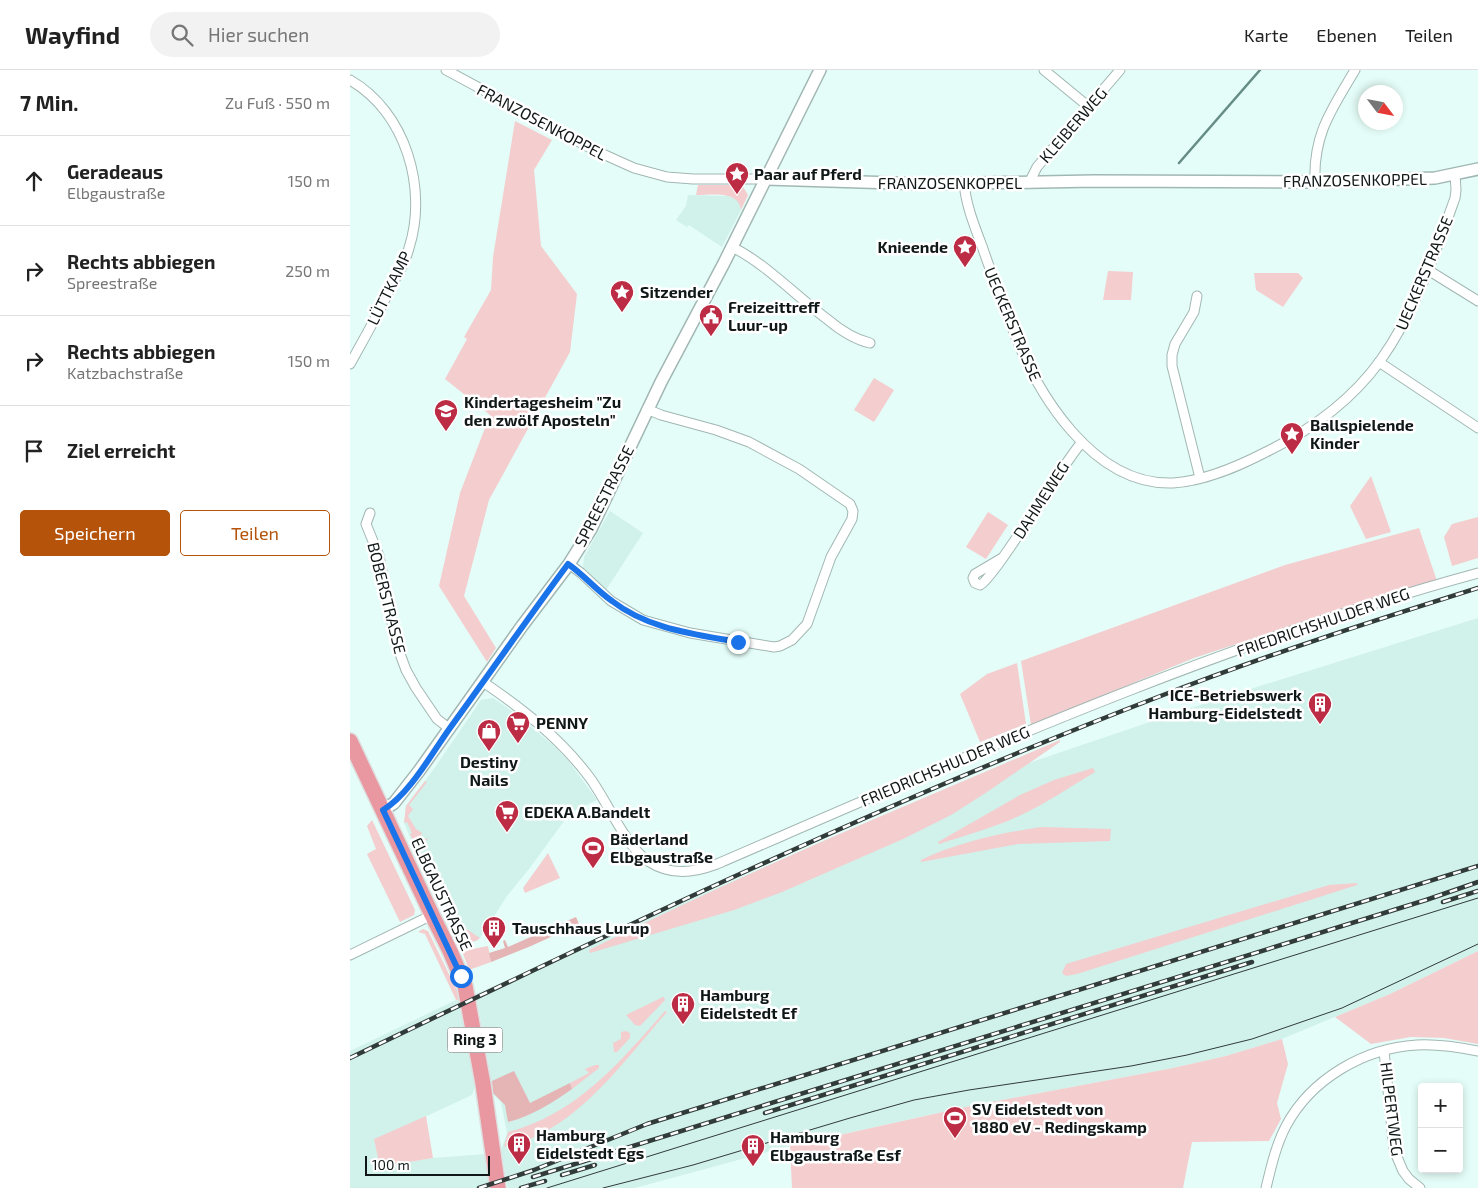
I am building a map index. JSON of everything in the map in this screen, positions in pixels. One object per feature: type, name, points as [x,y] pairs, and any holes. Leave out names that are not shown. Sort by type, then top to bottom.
[{"type":"main road","name":"ELBGAUSTRASSE","points":[[350,741],[450,950],[468,995],[498,1188]]},
{"type":"street","name":"FRANZOSENKOPPEL","points":[[446,70],[594,150],[634,168],[667,176],[905,184],[1094,181],[1315,182],[1405,180],[1455,174],[1478,169]]},
{"type":"street","name":"SPREESTRASSE","points":[[383,810],[394,803],[400,796],[450,729],[591,529],[647,409],[732,247],[820,70]]},
{"type":"street","points":[[1044,70],[1089,107]]},
{"type":"street","name":"KLEIBERWEG","points":[[1029,183],[1037,167],[1120,70]]},
{"type":"street","points":[[1315,182],[1316,150],[1325,122],[1355,70]]},
{"type":"street","name":"LÜTTKAMP","points":[[350,80],[375,99],[395,125],[405,147],[412,172],[416,198],[415,222],[409,250],[386,299],[351,359]]},
{"type":"street","name":"UECKERSTRASSE","points":[[964,183],[966,202],[972,221],[1002,303],[1023,355],[1047,399],[1082,442],[1115,467],[1141,478],[1172,483],[1200,478],[1224,470],[1259,456],[1294,438],[1334,408],[1360,383],[1379,362],[1407,318],[1428,270],[1455,198],[1455,174]]},
{"type":"street","points":[[732,247],[750,258],[807,305],[840,329],[870,344]]},
{"type":"street","points":[[1428,270],[1478,301]]},
{"type":"street","points":[[1197,296],[1194,312],[1175,344],[1172,354],[1172,366],[1200,478]]},
{"type":"street","points":[[1379,362],[1478,428]]},
{"type":"street","points":[[568,564],[622,609],[643,620],[664,627],[774,647],[792,640],[806,624],[831,557],[852,519],[853,511],[850,504],[799,470],[749,442],[647,409]]},
{"type":"street","name":"DAHMEWEG","points":[[1002,558],[1070,456],[1082,442]]},
{"type":"street","name":"BOBERSTRASSE","points":[[370,513],[366,524],[381,565],[396,643],[406,670],[436,719],[450,729]]},
{"type":"street","name":"FRIEDRICHSHULDER WEG","points":[[483,682],[539,724],[574,757],[598,788],[638,853],[649,862],[668,870],[680,872],[694,871],[717,864],[1030,730],[1189,669],[1306,625],[1478,573]]},
{"type":"street","points":[[350,955],[432,915]]},
{"type":"street","points":[[1266,1188],[1274,1155],[1286,1126],[1306,1098],[1332,1074],[1363,1058],[1401,1047],[1427,1045],[1478,1051]]},
{"type":"street","name":"HILPERTWEG","points":[[1384,1051],[1394,1150],[1403,1171],[1420,1188]]},
{"type":"shaded area","points":[[515,121],[552,140],[534,170],[541,246],[577,294],[570,352],[489,500],[464,596],[496,648],[487,662],[439,586],[460,493],[490,415],[445,379],[467,339],[464,337],[491,290],[493,257]]},
{"type":"shaded area","points":[[698,185],[742,185],[748,195],[741,210],[739,204],[730,196],[716,194],[696,195]]},
{"type":"shaded area","points":[[688,195],[728,196],[735,198],[740,203],[741,210],[722,247],[689,225],[687,227],[676,220],[686,206]]},
{"type":"shaded area","points":[[1108,271],[1133,272],[1131,300],[1103,300]]},
{"type":"shaded area","points":[[1254,273],[1298,273],[1303,278],[1283,307],[1256,290]]},
{"type":"shaded area","points":[[874,378],[894,390],[874,422],[854,410]]},
{"type":"shaded area","points":[[1371,476],[1391,532],[1366,539],[1350,506]]},
{"type":"shaded area","points":[[610,511],[643,533],[606,590],[583,567],[584,557]]},
{"type":"shaded area","points":[[988,512],[1008,525],[986,559],[966,547]]},
{"type":"shaded area","points":[[1478,517],[1478,558],[1452,566],[1444,537],[1452,524]]},
{"type":"shaded area","points":[[1419,528],[1437,581],[1327,614],[1194,658],[1031,725],[1021,661],[1285,565]]},
{"type":"shaded area","points":[[1478,618],[1478,951],[1390,994],[1282,1039],[1226,1056],[1173,1068],[970,1106],[790,1146],[635,1188],[508,1188],[501,1150],[507,1133],[501,1102],[492,1093],[476,994],[826,840],[1008,770],[1212,701]]},
{"type":"shaded area","points":[[1017,663],[1026,724],[980,742],[960,694],[987,674]]},
{"type":"shaded area","points":[[493,698],[516,714],[554,746],[570,763],[597,800],[573,811],[567,817],[507,896],[480,938],[476,941],[457,944],[447,908],[427,859],[413,844],[404,823],[406,806],[481,700]]},
{"type":"shaded area","points":[[1060,740],[1060,742],[951,815],[903,839],[782,892],[734,910],[590,953],[589,950],[764,867]]},
{"type":"shaded area","points":[[1093,768],[1095,772],[1048,801],[1019,816],[939,844],[938,842],[1020,795],[1054,780]]},
{"type":"shaded area","points":[[425,781],[427,782],[409,805],[413,809],[408,816],[416,829],[422,833],[421,836],[426,839],[429,837],[419,847],[414,843],[407,822],[404,823],[406,806]]},
{"type":"shaded area","points":[[372,820],[415,910],[414,915],[400,922],[367,854],[376,849],[367,826]]},
{"type":"shaded area","points":[[1041,827],[1111,829],[1110,841],[1018,844],[921,862],[921,860],[965,843],[995,835]]},
{"type":"shaded area","points":[[548,853],[560,878],[525,893],[523,888]]},
{"type":"shaded area","points":[[1357,883],[1357,885],[1077,974],[1066,976],[1062,973],[1066,964],[1329,885]]},
{"type":"shaded area","points":[[449,906],[454,921],[480,938],[476,941],[457,944],[448,917],[447,908]]},
{"type":"shaded area","points":[[576,917],[579,924],[491,962],[489,953],[505,948],[503,941],[505,940],[508,947]]},
{"type":"shaded area","points":[[423,929],[428,931],[462,1001],[456,1000],[425,934],[418,932]]},
{"type":"shaded area","points":[[488,946],[491,962],[469,970],[462,951]]},
{"type":"shaded area","points":[[1478,951],[1478,1044],[1444,1038],[1411,1037],[1371,1044],[1335,1017],[1390,994]]},
{"type":"shaded area","points":[[663,997],[665,1000],[640,1026],[635,1025],[626,1015]]},
{"type":"shaded area","points":[[456,1000],[462,1001],[475,1086],[472,1095],[375,1140],[380,1167],[433,1158],[486,1154],[491,1188],[350,1188],[350,1051]]},
{"type":"shaded area","points":[[665,1011],[667,1012],[605,1083],[570,1116],[530,1139],[504,1147],[508,1132],[533,1124],[555,1113],[576,1100],[595,1084],[631,1049]]},
{"type":"shaded area","points":[[626,1031],[630,1033],[630,1038],[617,1052],[614,1052],[613,1043],[621,1039],[621,1032]]},
{"type":"shaded area","points":[[1282,1039],[1288,1064],[1277,1103],[1281,1119],[1269,1141],[1192,1142],[1183,1188],[792,1188],[790,1146],[970,1106],[1173,1068],[1226,1056]]},
{"type":"shaded area","points":[[599,1065],[599,1068],[572,1089],[570,1083],[589,1073],[585,1069]]},
{"type":"shaded area","points":[[514,1071],[530,1103],[570,1083],[572,1089],[534,1113],[508,1122],[505,1105],[493,1093],[492,1081]]},
{"type":"shaded area","points":[[426,1116],[433,1158],[380,1167],[374,1139]]},
{"type":"waterway","points":[[1179,163],[1260,70]]},
{"type":"tram line","points":[[547,1188],[1478,898]]},
{"type":"tram line","points":[[603,1188],[693,1165],[914,1100],[1131,1066],[1252,1039],[1342,1008],[1478,944]]},
{"type":"railway","points":[[350,1058],[650,915],[953,780],[1237,667],[1478,588]]},
{"type":"railway","points":[[479,1188],[534,1170],[647,1124],[1478,866]]},
{"type":"railway","points":[[533,1177],[1426,900],[1478,882]]},
{"type":"railway","points":[[1443,902],[1478,891]]},
{"type":"railway","points":[[765,1113],[1252,962]]},
{"type":"railway","points":[[562,1175],[595,1165]]},
{"type":"railway","points":[[521,1188],[545,1181]]},
{"type":"place","name":"Paar auf Pferd","points":[[737,195]]},
{"type":"place","name":"Knieende","points":[[965,268]]},
{"type":"place","name":"Sitzender","points":[[622,313]]},
{"type":"place","name":"Freizeittreff Luur-up","points":[[711,337]]},
{"type":"place","name":"Kindertagesheim \"Zu den zwölf Aposteln\"","points":[[446,432]]},
{"type":"place","name":"Ballspielende Kinder","points":[[1292,455]]},
{"type":"place","name":"ICE-Betriebswerk Hamburg-Eidelstedt","points":[[1320,725]]},
{"type":"place","name":"PENNY","points":[[518,744]]},
{"type":"place","name":"Destiny Nails","points":[[489,752]]},
{"type":"place","name":"EDEKA A.Bandelt","points":[[507,833]]},
{"type":"place","name":"Bäderland Elbgaustraße","points":[[593,869]]},
{"type":"place","name":"Tauschhaus Lurup","points":[[494,949]]},
{"type":"place","name":"Hamburg Eidelstedt Ef","points":[[683,1025]]},
{"type":"place","name":"SV Eidelstedt von 1880 eV - Redingskamp","points":[[955,1139]]},
{"type":"place","name":"Hamburg Eidelstedt Egs","points":[[519,1165]]},
{"type":"place","name":"Hamburg Elbgaustraße Esf","points":[[753,1167]]},
{"type":"route","points":[[461,976],[383,810],[394,803],[420,771],[568,564],[581,573],[611,601],[643,620],[664,627],[738,642]]}]
